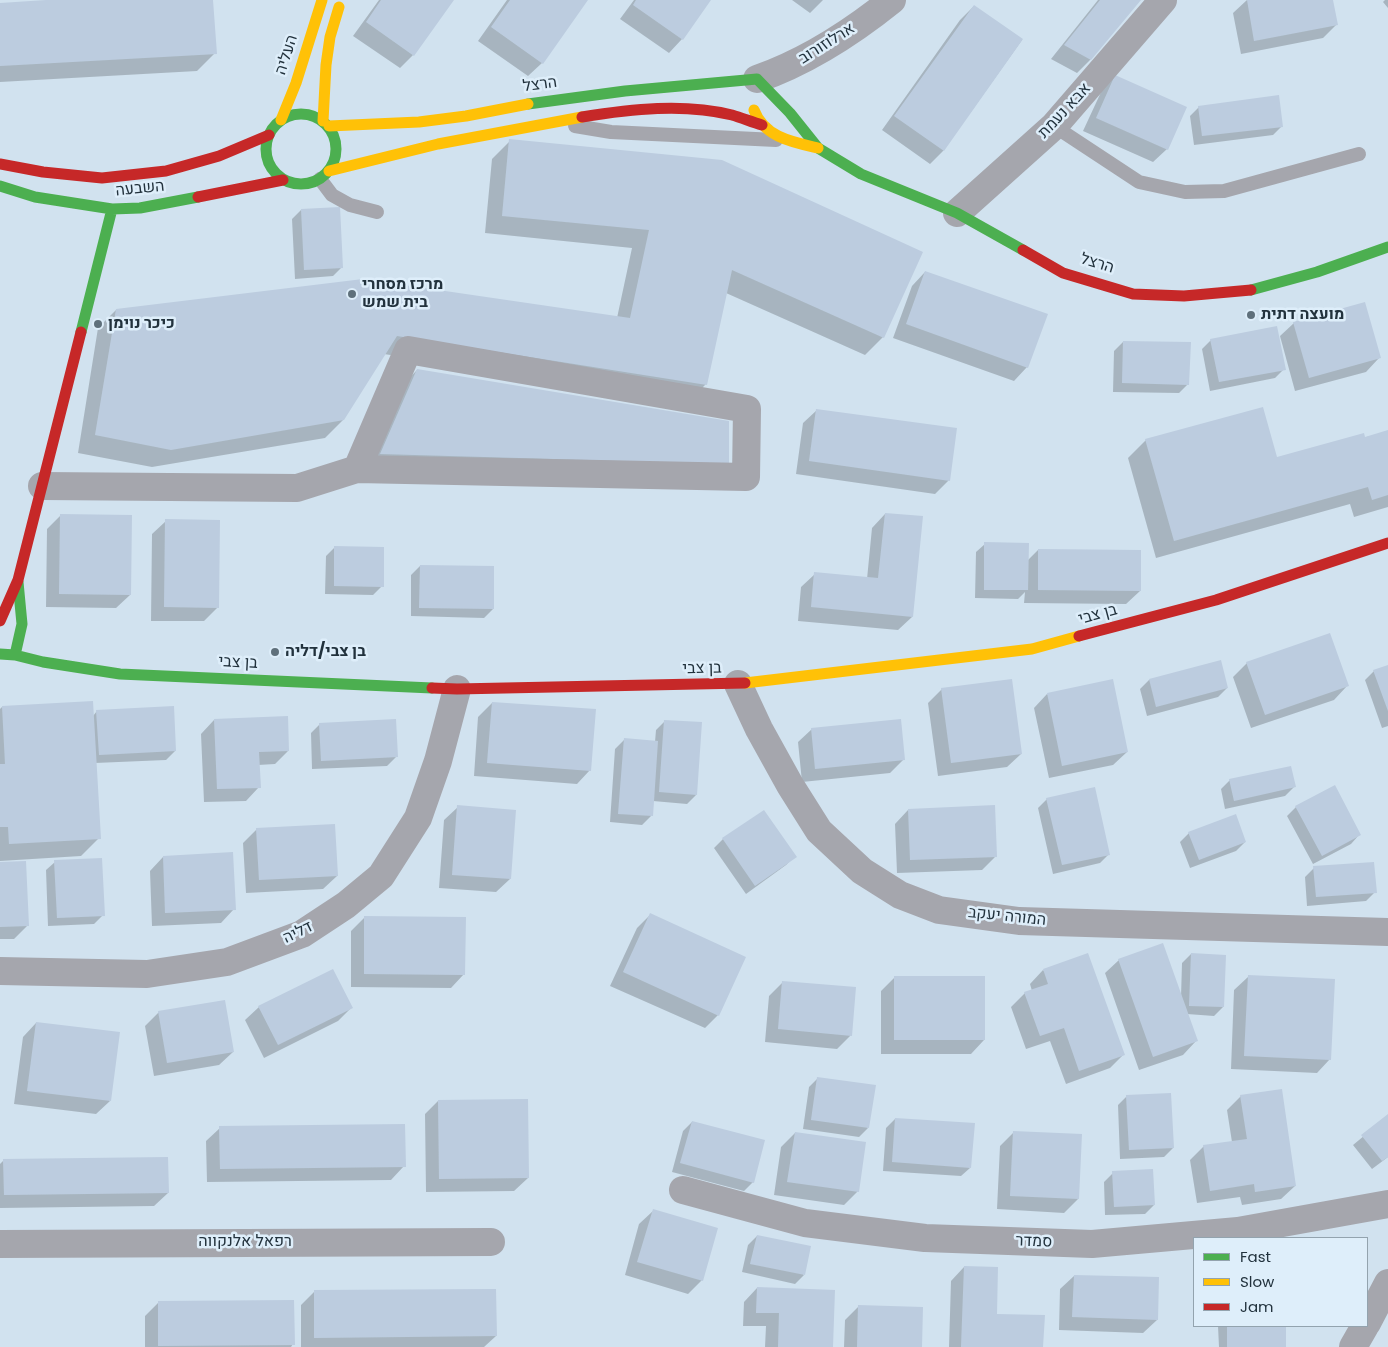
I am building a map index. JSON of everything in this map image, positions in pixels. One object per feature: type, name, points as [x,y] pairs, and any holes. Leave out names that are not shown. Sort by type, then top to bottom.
[{"type":"street","name":"העליה","points":[[281,120],[296,83],[322,0]]},
{"type":"street","points":[[326,124],[325,74],[330,37],[341,0]]},
{"type":"street","name":"ארלוזורוב","points":[[757,79],[785,69],[814,54],[876,13],[892,0]]},
{"type":"street","name":"אבא נעמת","points":[[956,213],[1054,126],[1163,0]]},
{"type":"street","points":[[757,79],[753,106],[755,116],[762,125]]},
{"type":"street","name":"הרצל","points":[[326,124],[419,122],[625,91],[757,79],[790,114],[818,148]]},
{"type":"street","name":"הרצל","points":[[325,175],[428,146],[550,122],[613,113],[688,108],[720,112],[745,118],[762,125],[772,133],[789,141],[818,148],[861,174],[956,213],[1063,272],[1132,294],[1184,296],[1254,290],[1317,272],[1388,247]]},
{"type":"street","points":[[302,114],[313,115],[326,124],[334,136],[337,148],[335,160],[325,175],[312,183],[293,183],[284,180],[272,169],[266,155],[266,145],[269,135],[281,120],[291,115],[302,114]]},
{"type":"street","name":"השבעה","points":[[0,164],[43,172],[102,178],[166,171],[219,156],[269,135]]},
{"type":"street","name":"השבעה","points":[[0,186],[34,196],[112,209],[140,208],[284,180]]},
{"type":"street","points":[[0,621],[9,580],[42,486],[112,209]]},
{"type":"street","points":[[42,486],[297,488],[357,469],[746,477],[747,408],[408,350],[357,469]]},
{"type":"street","name":"בן צבי","points":[[5,658],[120,674],[457,689],[738,684],[1032,649],[1216,600],[1388,543]]},
{"type":"street","points":[[5,658],[22,624],[9,580]]},
{"type":"street","name":"המורה יעקב","points":[[738,684],[758,729],[819,831],[862,871],[900,896],[938,910],[1019,921],[1388,932]]},
{"type":"street","name":"דליה","points":[[0,971],[147,974],[226,962],[302,934],[346,905],[381,876],[418,818],[438,761],[457,689]]},
{"type":"street","name":"סמדר","points":[[683,1190],[805,1223],[925,1238],[1092,1244],[1238,1231],[1388,1204]]},
{"type":"street","name":"רפאל אלנקווה","points":[[0,1244],[63,1242],[491,1242]]},
{"type":"street","points":[[1368,1320],[1388,1283]]},
{"type":"street","points":[[1353,1347],[1364,1327]]},
{"type":"lane","name":"הרצל","points":[[550,122],[611,132],[789,141]]},
{"type":"lane","points":[[1054,126],[1138,182],[1185,192],[1224,191],[1359,154]]},
{"type":"lane","points":[[325,175],[332,195],[350,205],[377,212]]},
{"type":"building","points":[[46,0],[213,0],[217,54],[0,66],[0,3]]},
{"type":"building","points":[[381,0],[454,0],[414,56],[366,22]]},
{"type":"building","points":[[510,0],[588,0],[543,64],[491,27]]},
{"type":"building","points":[[636,0],[711,0],[683,40],[633,5]]},
{"type":"building","points":[[1100,0],[1141,0],[1091,60],[1064,45]]},
{"type":"building","points":[[1247,0],[1333,0],[1338,25],[1254,41]]},
{"type":"building","points":[[974,5],[1023,39],[944,151],[894,116]]},
{"type":"building","points":[[1115,75],[1187,107],[1168,150],[1096,118]]},
{"type":"building","points":[[1279,95],[1283,127],[1202,136],[1198,106]]},
{"type":"building","name":"מרכז מסחרי בית שמש","points":[[509,139],[722,160],[923,252],[884,338],[732,270],[707,385],[397,336],[344,420],[171,450],[95,435],[116,309],[363,279],[630,318],[649,230],[502,216]]},
{"type":"building","points":[[340,207],[343,268],[304,270],[301,209]]},
{"type":"building","points":[[925,271],[1048,314],[1028,368],[906,324]]},
{"type":"building","points":[[1365,302],[1381,358],[1309,378],[1293,322]]},
{"type":"building","points":[[1277,326],[1286,370],[1219,382],[1210,339]]},
{"type":"building","points":[[1123,341],[1191,342],[1189,385],[1122,383]]},
{"type":"building","points":[[417,369],[729,421],[729,464],[380,454]]},
{"type":"building","points":[[1263,407],[1277,457],[1364,433],[1365,437],[1388,430],[1388,495],[1372,500],[1368,487],[1174,541],[1145,439]]},
{"type":"building","points":[[816,409],[957,428],[950,481],[809,461]]},
{"type":"building","points":[[885,513],[923,516],[913,617],[811,607],[814,572],[878,578]]},
{"type":"building","points":[[60,514],[132,515],[131,595],[59,594]]},
{"type":"building","points":[[165,519],[220,520],[219,608],[164,607]]},
{"type":"building","points":[[984,542],[1029,543],[1028,590],[984,590]]},
{"type":"building","points":[[334,546],[384,547],[384,587],[334,586]]},
{"type":"building","points":[[1038,549],[1141,550],[1141,591],[1038,590]]},
{"type":"building","points":[[420,565],[494,566],[494,609],[419,608]]},
{"type":"building","points":[[1330,633],[1349,686],[1265,715],[1246,662]]},
{"type":"building","points":[[1221,660],[1228,688],[1156,707],[1149,679]]},
{"type":"building","points":[[1388,665],[1388,711],[1373,670]]},
{"type":"building","points":[[1012,679],[1022,754],[951,763],[941,688]]},
{"type":"building","points":[[1113,679],[1128,752],[1062,766],[1047,693]]},
{"type":"building","points":[[93,701],[101,839],[9,844],[8,827],[0,827],[0,764],[5,764],[2,706]]},
{"type":"building","points":[[492,702],[596,709],[591,771],[487,763]]},
{"type":"building","points":[[174,706],[176,751],[99,755],[96,710]]},
{"type":"building","points":[[288,716],[289,751],[259,752],[261,788],[217,789],[214,719]]},
{"type":"building","points":[[396,719],[398,757],[321,761],[319,723]]},
{"type":"building","points":[[901,719],[905,760],[815,769],[811,728]]},
{"type":"building","points":[[664,720],[702,722],[697,795],[659,792]]},
{"type":"building","points":[[624,738],[658,741],[653,816],[618,814]]},
{"type":"building","points":[[1291,766],[1296,787],[1234,801],[1229,779]]},
{"type":"building","points":[[1335,785],[1361,835],[1322,856],[1295,806]]},
{"type":"building","points":[[1095,787],[1110,855],[1062,865],[1046,798]]},
{"type":"building","points":[[457,805],[516,810],[511,879],[452,875]]},
{"type":"building","points":[[995,805],[997,857],[910,860],[908,809]]},
{"type":"building","points":[[764,810],[797,857],[755,886],[722,838]]},
{"type":"building","points":[[1236,814],[1246,842],[1199,860],[1188,832]]},
{"type":"building","points":[[335,824],[338,876],[259,880],[256,828]]},
{"type":"building","points":[[233,852],[236,910],[165,913],[163,856]]},
{"type":"building","points":[[102,858],[105,916],[57,918],[54,860]]},
{"type":"building","points":[[26,861],[29,926],[0,927],[0,862]]},
{"type":"building","points":[[1374,862],[1377,893],[1316,897],[1313,866]]},
{"type":"building","points":[[650,913],[746,957],[719,1016],[623,972]]},
{"type":"building","points":[[364,916],[466,917],[465,975],[364,974]]},
{"type":"building","points":[[1163,943],[1198,1041],[1153,1057],[1118,959]]},
{"type":"building","points":[[1088,953],[1125,1055],[1079,1071],[1064,1028],[1040,1036],[1024,992],[1048,984],[1043,969]]},
{"type":"building","points":[[1191,953],[1226,955],[1224,1007],[1189,1006]]},
{"type":"building","points":[[333,969],[353,1008],[278,1045],[258,1006]]},
{"type":"building","points":[[1248,975],[1335,979],[1331,1060],[1244,1056]]},
{"type":"building","points":[[894,976],[985,976],[985,1040],[894,1040]]},
{"type":"building","points":[[782,981],[856,987],[852,1036],[778,1029]]},
{"type":"building","points":[[225,1000],[234,1052],[167,1063],[158,1011]]},
{"type":"building","points":[[36,1022],[120,1032],[111,1101],[27,1091]]},
{"type":"building","points":[[817,1077],[876,1085],[869,1128],[811,1120]]},
{"type":"building","points":[[1282,1089],[1296,1186],[1255,1192],[1254,1184],[1210,1191],[1203,1145],[1247,1139],[1240,1095]]},
{"type":"building","points":[[1171,1093],[1174,1148],[1129,1150],[1126,1095]]},
{"type":"building","points":[[528,1099],[529,1178],[439,1179],[438,1100]]},
{"type":"building","points":[[1388,1114],[1388,1157],[1382,1161],[1361,1135]]},
{"type":"building","points":[[895,1118],[975,1123],[971,1168],[892,1162]]},
{"type":"building","points":[[692,1121],[765,1140],[754,1183],[680,1163]]},
{"type":"building","points":[[405,1124],[406,1167],[220,1169],[219,1126]]},
{"type":"building","points":[[1013,1131],[1082,1134],[1079,1199],[1010,1196]]},
{"type":"building","points":[[795,1132],[866,1142],[859,1192],[787,1182]]},
{"type":"building","points":[[168,1157],[169,1193],[4,1195],[3,1159]]},
{"type":"building","points":[[1153,1169],[1155,1205],[1114,1207],[1112,1171]]},
{"type":"building","points":[[653,1209],[718,1228],[703,1281],[637,1262]]},
{"type":"building","points":[[757,1235],[811,1246],[805,1275],[750,1264]]},
{"type":"building","points":[[964,1266],[998,1267],[997,1314],[1045,1315],[1043,1347],[961,1347]]},
{"type":"building","points":[[1074,1275],[1159,1277],[1158,1320],[1072,1317]]},
{"type":"building","points":[[757,1287],[835,1290],[833,1347],[778,1347],[779,1313],[756,1313]]},
{"type":"building","points":[[496,1289],[497,1336],[314,1338],[314,1290]]},
{"type":"building","points":[[294,1300],[295,1345],[158,1346],[158,1301]]},
{"type":"building","points":[[858,1305],[923,1307],[922,1347],[857,1347]]},
{"type":"building","points":[[1227,1327],[1286,1327],[1286,1347],[1227,1347]]},
{"type":"traffic: fast","points":[[757,79],[790,113],[818,148],[861,174],[957,213],[1023,250]]},
{"type":"traffic: fast","points":[[528,104],[625,91],[757,79]]},
{"type":"traffic: fast","points":[[301,114],[314,117],[326,124],[333,136],[336,149],[333,162],[326,174],[314,181],[301,184],[288,181],[276,174],[269,162],[266,149],[269,136],[276,124],[288,117],[301,114]]},
{"type":"traffic: fast","points":[[0,186],[35,197],[112,209],[140,208],[198,197]]},
{"type":"traffic: fast","points":[[81,332],[112,209]]},
{"type":"traffic: fast","points":[[1251,290],[1317,272],[1388,247]]},
{"type":"traffic: fast","points":[[15,655],[22,624],[18,582]]},
{"type":"traffic: fast","points":[[0,654],[120,674],[432,688]]},
{"type":"traffic: slow","points":[[281,120],[296,83],[322,0]]},
{"type":"traffic: slow","points":[[323,121],[326,65],[330,37],[339,7]]},
{"type":"traffic: slow","points":[[329,126],[419,122],[466,116],[528,104]]},
{"type":"traffic: slow","points":[[754,110],[765,126],[780,137],[818,148]]},
{"type":"traffic: slow","points":[[329,171],[438,144],[582,117]]},
{"type":"traffic: slow","points":[[745,683],[1032,649],[1079,636]]},
{"type":"traffic: jam","points":[[582,117],[638,110],[676,108],[714,111],[762,125]]},
{"type":"traffic: jam","points":[[0,164],[43,172],[102,178],[166,171],[219,156],[269,135]]},
{"type":"traffic: jam","points":[[198,197],[283,180]]},
{"type":"traffic: jam","points":[[1023,250],[1063,273],[1133,294],[1184,296],[1251,290]]},
{"type":"traffic: jam","points":[[0,621],[18,580],[81,332]]},
{"type":"traffic: jam","points":[[1079,636],[1216,600],[1388,543]]},
{"type":"traffic: jam","points":[[432,688],[745,683]]},
{"type":"place","name":"מרכז מסחרי בית שמש","points":[[352,294]]},
{"type":"place","name":"מועצה דתית","points":[[1251,315]]},
{"type":"place","name":"כיכר נוימן","points":[[98,324]]},
{"type":"place","name":"בן צבי/דליה","points":[[275,652]]}]
